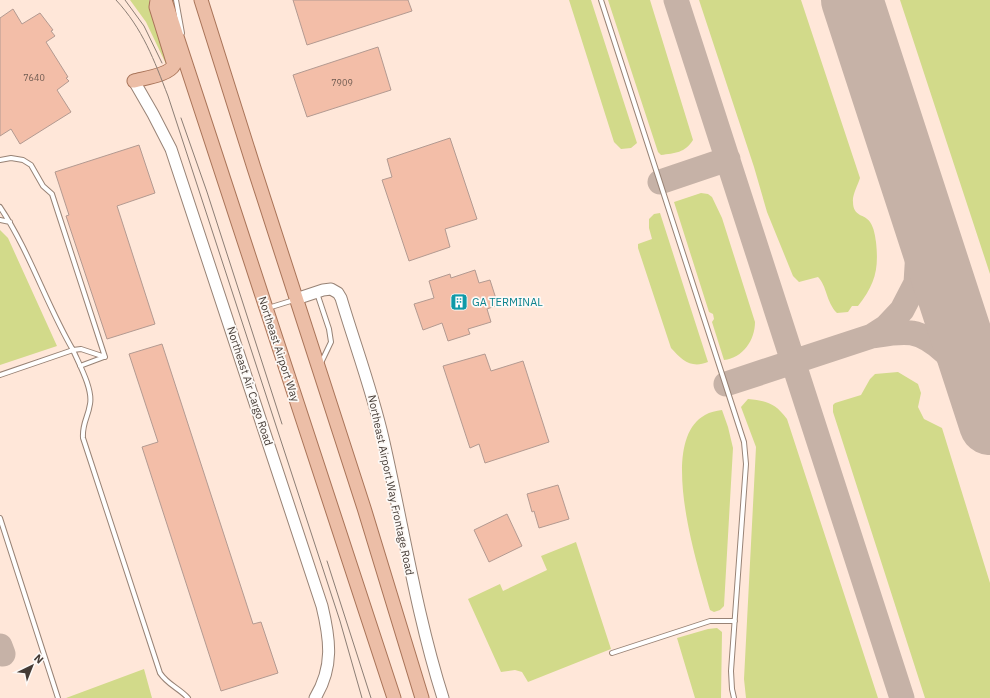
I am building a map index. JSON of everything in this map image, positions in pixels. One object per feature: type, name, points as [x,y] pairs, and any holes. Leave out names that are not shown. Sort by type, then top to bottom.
[{"type":"main road","points":[[134,81],[165,72],[174,65],[156,7],[157,0]]},
{"type":"main road","name":"Northeast Airport Way","points":[[165,0],[394,698]]},
{"type":"main road","points":[[201,0],[318,369],[364,508],[422,698]]},
{"type":"street","name":"Northeast Air Cargo Road","points":[[134,81],[154,114],[171,150],[322,606],[328,632],[329,657],[324,679],[315,698]]},
{"type":"street","name":"Northeast Airport Way Frontage Road","points":[[296,299],[331,289],[341,298],[373,400],[383,439],[419,612],[442,698]]},
{"type":"lane","points":[[176,0],[187,66]]},
{"type":"lane","points":[[601,0],[744,442],[746,464],[731,672],[734,698]]},
{"type":"lane","points":[[0,160],[11,158],[23,160],[31,165],[43,186],[52,194],[105,357]]},
{"type":"lane","points":[[0,207],[22,244],[73,350],[90,392],[90,406],[82,429],[84,442],[160,673],[166,682],[188,698]]},
{"type":"lane","points":[[0,220],[10,222]]},
{"type":"lane","points":[[317,293],[329,329],[331,342],[318,369]]},
{"type":"lane","points":[[266,309],[296,299]]},
{"type":"lane","points":[[0,375],[73,350],[81,349],[105,357]]},
{"type":"lane","points":[[80,366],[105,357]]},
{"type":"lane","points":[[0,518],[58,698]]},
{"type":"lane","points":[[612,653],[710,621],[735,622]]},
{"type":"green space","points":[[130,0],[149,0],[168,57],[166,64],[146,22]]},
{"type":"green space","points":[[569,0],[591,0],[637,143],[631,148],[621,149],[614,142]]},
{"type":"green space","points":[[608,0],[650,0],[693,140],[687,148],[675,153],[661,155],[658,152]]},
{"type":"green space","points":[[699,0],[801,0],[860,178],[853,196],[854,207],[857,213],[868,219],[876,239],[877,261],[872,283],[858,306],[852,306],[848,312],[837,313],[833,309],[818,277],[799,282],[793,276],[767,212],[754,167]]},
{"type":"green space","points":[[900,0],[990,0],[990,274]]},
{"type":"green space","points":[[701,193],[708,194],[712,197],[722,218],[755,322],[753,335],[747,347],[731,359],[724,360],[712,322],[714,319],[713,314],[709,312],[674,202]]},
{"type":"green space","points":[[660,213],[708,362],[702,364],[692,364],[683,360],[671,348],[638,248],[638,244],[652,239],[649,228],[649,219],[654,214]]},
{"type":"green space","points":[[0,230],[8,238],[57,346],[0,365]]},
{"type":"green space","points":[[898,372],[918,384],[921,393],[918,407],[924,419],[942,428],[990,583],[990,698],[925,698],[833,412],[833,405],[835,403],[861,395],[870,379],[875,374]]},
{"type":"green space","points":[[748,399],[766,402],[774,406],[779,409],[787,419],[878,698],[746,698],[744,679],[756,447],[741,407]]},
{"type":"green space","points":[[722,410],[733,448],[724,606],[720,610],[714,612],[710,610],[691,537],[685,507],[682,478],[684,451],[691,429],[705,415]]},
{"type":"green space","points":[[576,542],[611,649],[528,682],[522,672],[515,670],[501,672],[468,599],[500,584],[503,591],[547,570],[541,556]]},
{"type":"green space","points":[[717,628],[722,632],[721,698],[695,698],[677,638],[708,629]]},
{"type":"green space","points":[[144,669],[152,698],[66,698]]},
{"type":"building","points":[[293,0],[408,0],[412,11],[307,45]]},
{"type":"building","points":[[13,9],[22,24],[40,13],[53,30],[51,31],[55,36],[46,42],[68,77],[66,78],[69,81],[57,90],[71,112],[20,144],[11,129],[0,136],[0,18]]},
{"type":"building","points":[[378,47],[391,90],[307,117],[293,75]]},
{"type":"building","points":[[450,138],[477,219],[445,229],[450,247],[409,261],[382,180],[392,177],[387,159]]},
{"type":"building","points":[[139,145],[155,193],[117,206],[155,324],[107,339],[66,216],[69,215],[55,172]]},
{"type":"building","points":[[475,270],[479,283],[490,280],[498,305],[487,309],[491,322],[468,329],[470,334],[448,341],[442,323],[423,330],[414,304],[434,298],[429,281],[450,274],[451,278]]},
{"type":"building","points":[[162,344],[253,624],[261,622],[278,673],[221,691],[142,447],[158,442],[129,354]]},
{"type":"building","points":[[485,354],[491,371],[523,361],[549,442],[485,463],[479,444],[470,448],[443,366]]},
{"type":"building","points":[[558,485],[569,519],[539,528],[534,511],[532,512],[527,494]]},
{"type":"building","points":[[507,514],[522,546],[489,562],[474,530]]},
{"type":"taxiway","points":[[676,0],[902,698]]},
{"type":"taxiway","points":[[660,182],[728,159]]},
{"type":"taxiway","points":[[872,336],[886,327],[902,310],[916,283],[918,204]]},
{"type":"taxiway","points":[[726,384],[872,336],[907,332],[922,336],[941,349],[950,357],[979,391]]},
{"type":"taxiway","points":[[0,646],[3,654]]},
{"type":"runway","points":[[852,0],[990,424]]},
{"type":"tram line","points":[[116,0],[134,22],[147,45],[168,96],[340,621],[362,698]]},
{"type":"tram line","points":[[125,0],[144,26],[162,63]]},
{"type":"tram line","points":[[181,118],[207,192],[282,424]]},
{"type":"tram line","points":[[327,561],[371,698]]},
{"type":"place","name":"GA TERMINAL","points":[[459,302]]}]
